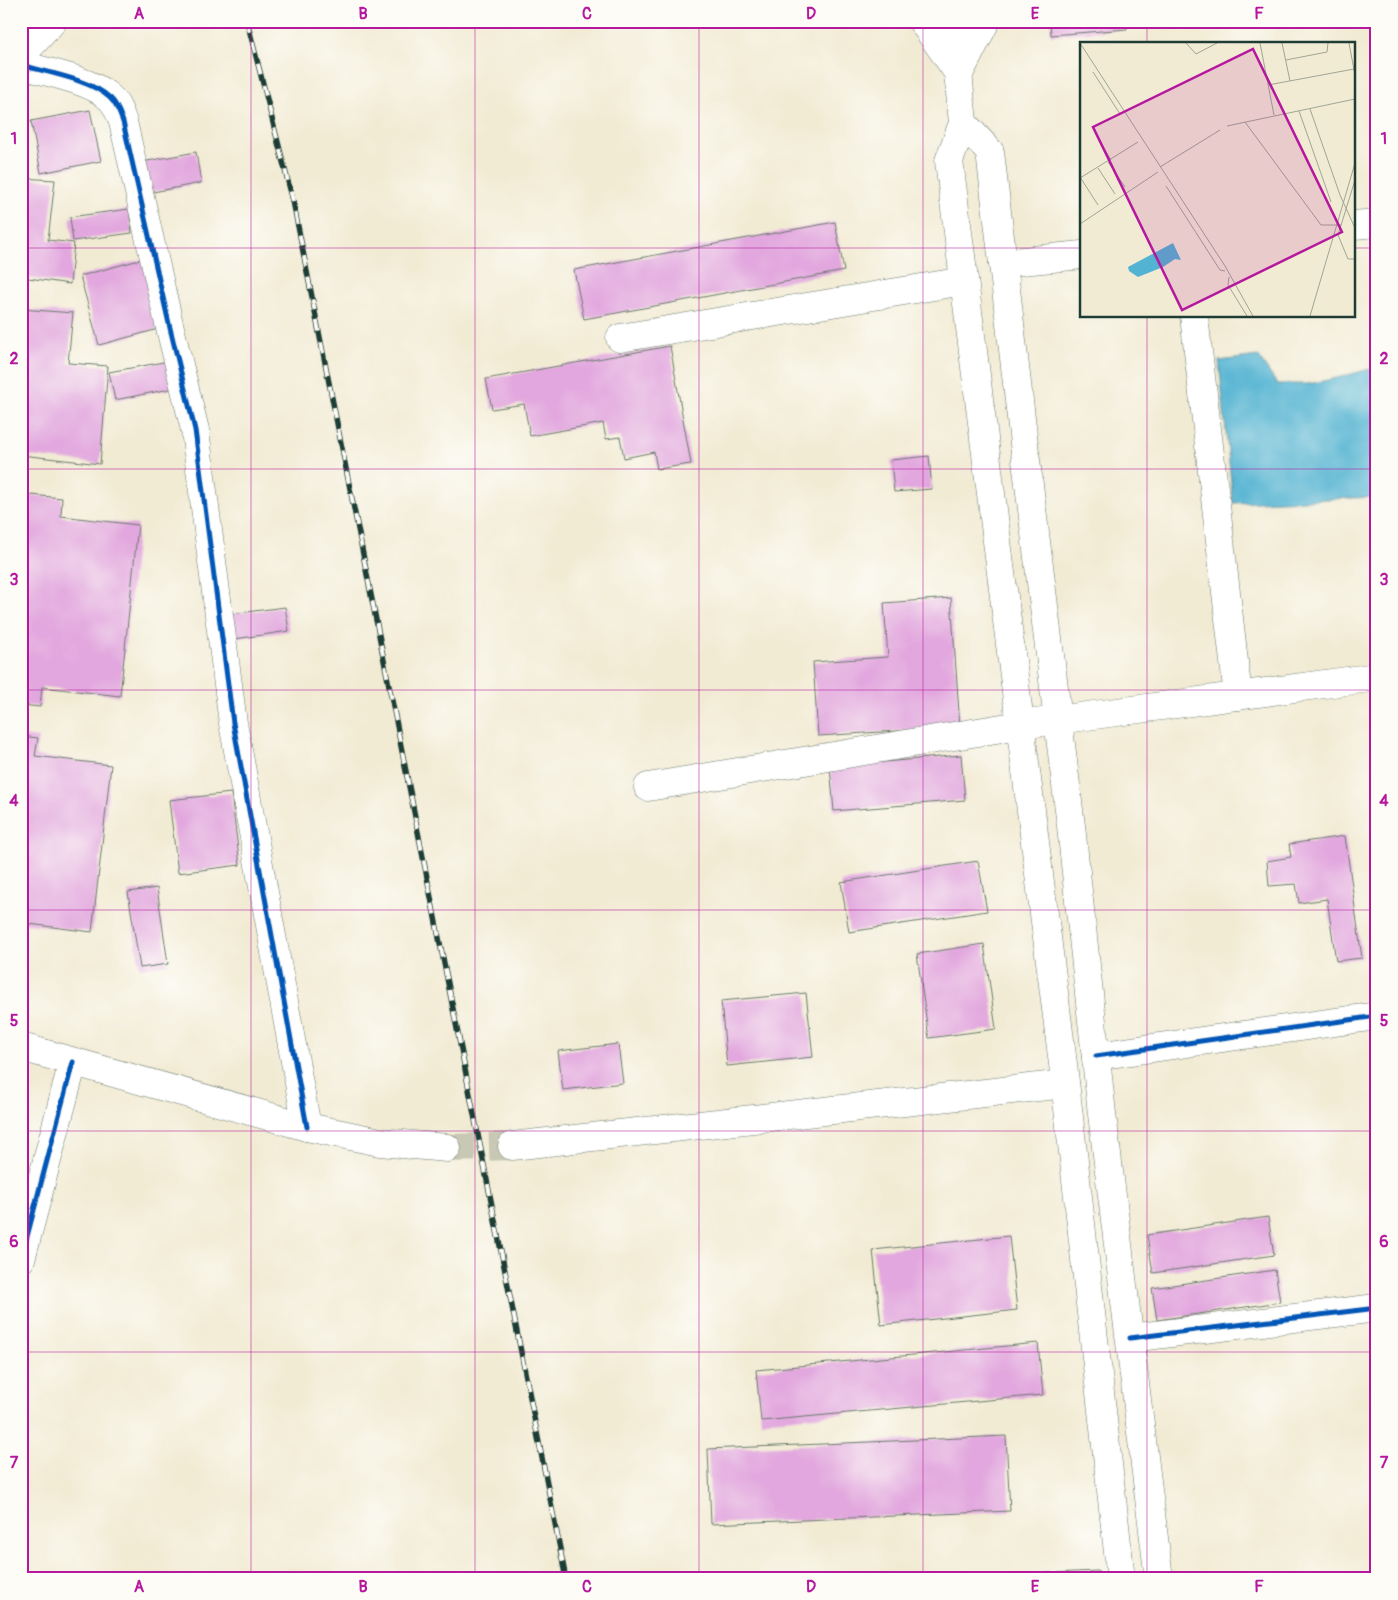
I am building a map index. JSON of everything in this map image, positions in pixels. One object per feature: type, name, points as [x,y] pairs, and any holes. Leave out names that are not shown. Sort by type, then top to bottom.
[{"type":"main road","points":[[21,56],[53,21]]},
{"type":"main road","points":[[922,21],[959,74]]},
{"type":"main road","points":[[959,74],[986,21]]},
{"type":"main road","points":[[953,24],[964,122],[949,161],[1065,1084],[1121,1579]]},
{"type":"main road","points":[[21,65],[95,87],[110,98],[124,122],[170,328],[196,430],[233,723],[306,1127]]},
{"type":"main road","points":[[964,122],[990,152],[1026,461],[1059,720],[1096,1056],[1159,1579]]},
{"type":"main road","points":[[1356,225],[1377,223]]},
{"type":"main road","points":[[1003,263],[1080,254]]},
{"type":"main road","points":[[620,338],[964,281]]},
{"type":"main road","points":[[1194,318],[1238,696]]},
{"type":"main road","points":[[648,787],[1020,725],[1377,677]]},
{"type":"main road","points":[[1096,1056],[1377,1016]]},
{"type":"main road","points":[[21,1047],[306,1127],[380,1142],[447,1148]]},
{"type":"main road","points":[[21,1259],[74,1062]]},
{"type":"main road","points":[[512,1146],[1065,1084]]},
{"type":"main road","points":[[1130,1338],[1377,1308]]},
{"type":"water","points":[[1258,356],[1277,384],[1308,384],[1377,367],[1377,497],[1233,503],[1219,361]]},
{"type":"building","points":[[1050,21],[1127,21],[1127,29],[1051,35]]},
{"type":"building","points":[[90,110],[101,161],[41,173],[31,121]]},
{"type":"building","points":[[196,152],[201,183],[148,193],[142,162]]},
{"type":"building","points":[[21,178],[55,180],[48,240],[74,243],[70,284],[21,277]]},
{"type":"building","points":[[129,209],[132,233],[73,241],[70,217]]},
{"type":"building","points":[[835,222],[844,271],[584,319],[574,270]]},
{"type":"building","points":[[143,259],[162,328],[99,345],[80,276]]},
{"type":"building","points":[[21,309],[73,313],[68,363],[108,366],[100,464],[21,455]]},
{"type":"building","points":[[670,346],[691,464],[657,469],[654,452],[624,458],[620,437],[606,439],[603,423],[530,436],[524,404],[492,409],[486,379]]},
{"type":"building","points":[[169,361],[175,388],[115,400],[109,372]]},
{"type":"building","points":[[929,456],[932,489],[894,492],[891,460]]},
{"type":"building","points":[[21,494],[62,498],[61,516],[138,525],[120,696],[42,687],[40,707],[21,705]]},
{"type":"building","points":[[951,598],[960,727],[818,736],[813,662],[888,657],[884,603]]},
{"type":"building","points":[[285,607],[289,631],[235,639],[231,614]]},
{"type":"building","points":[[21,736],[38,738],[35,756],[111,765],[92,932],[21,923]]},
{"type":"building","points":[[961,755],[965,800],[834,811],[830,767]]},
{"type":"building","points":[[231,793],[240,865],[178,873],[169,800]]},
{"type":"building","points":[[1345,836],[1362,958],[1336,961],[1327,899],[1299,903],[1296,884],[1269,886],[1267,861],[1291,857],[1289,844]]},
{"type":"building","points":[[978,861],[987,911],[849,932],[841,882]]},
{"type":"building","points":[[157,888],[168,964],[140,968],[128,892]]},
{"type":"building","points":[[984,944],[996,1029],[929,1038],[917,954]]},
{"type":"building","points":[[806,993],[813,1057],[727,1066],[721,1001]]},
{"type":"building","points":[[618,1044],[623,1083],[563,1090],[558,1051]]},
{"type":"building","points":[[1268,1217],[1274,1255],[1153,1273],[1147,1235]]},
{"type":"building","points":[[1009,1236],[1017,1310],[881,1325],[873,1250]]},
{"type":"building","points":[[1275,1270],[1280,1302],[1157,1320],[1152,1288]]},
{"type":"building","points":[[1038,1343],[1043,1395],[761,1421],[756,1370]]},
{"type":"building","points":[[1006,1436],[1010,1511],[711,1524],[708,1449]]},
{"type":"building","points":[[1098,1571],[1099,1579],[958,1579],[958,1577]]},
{"type":"tunnel","points":[[447,1148],[512,1146]]},
{"type":"railway","points":[[247,21],[293,201],[566,1579]]},
{"type":"cycle path","points":[[21,65],[68,77],[92,86],[115,103],[123,122],[195,430],[233,723],[307,1127]]},
{"type":"cycle path","points":[[1096,1056],[1377,1016]]},
{"type":"cycle path","points":[[21,1259],[73,1062]]},
{"type":"cycle path","points":[[1130,1338],[1377,1308]]}]
